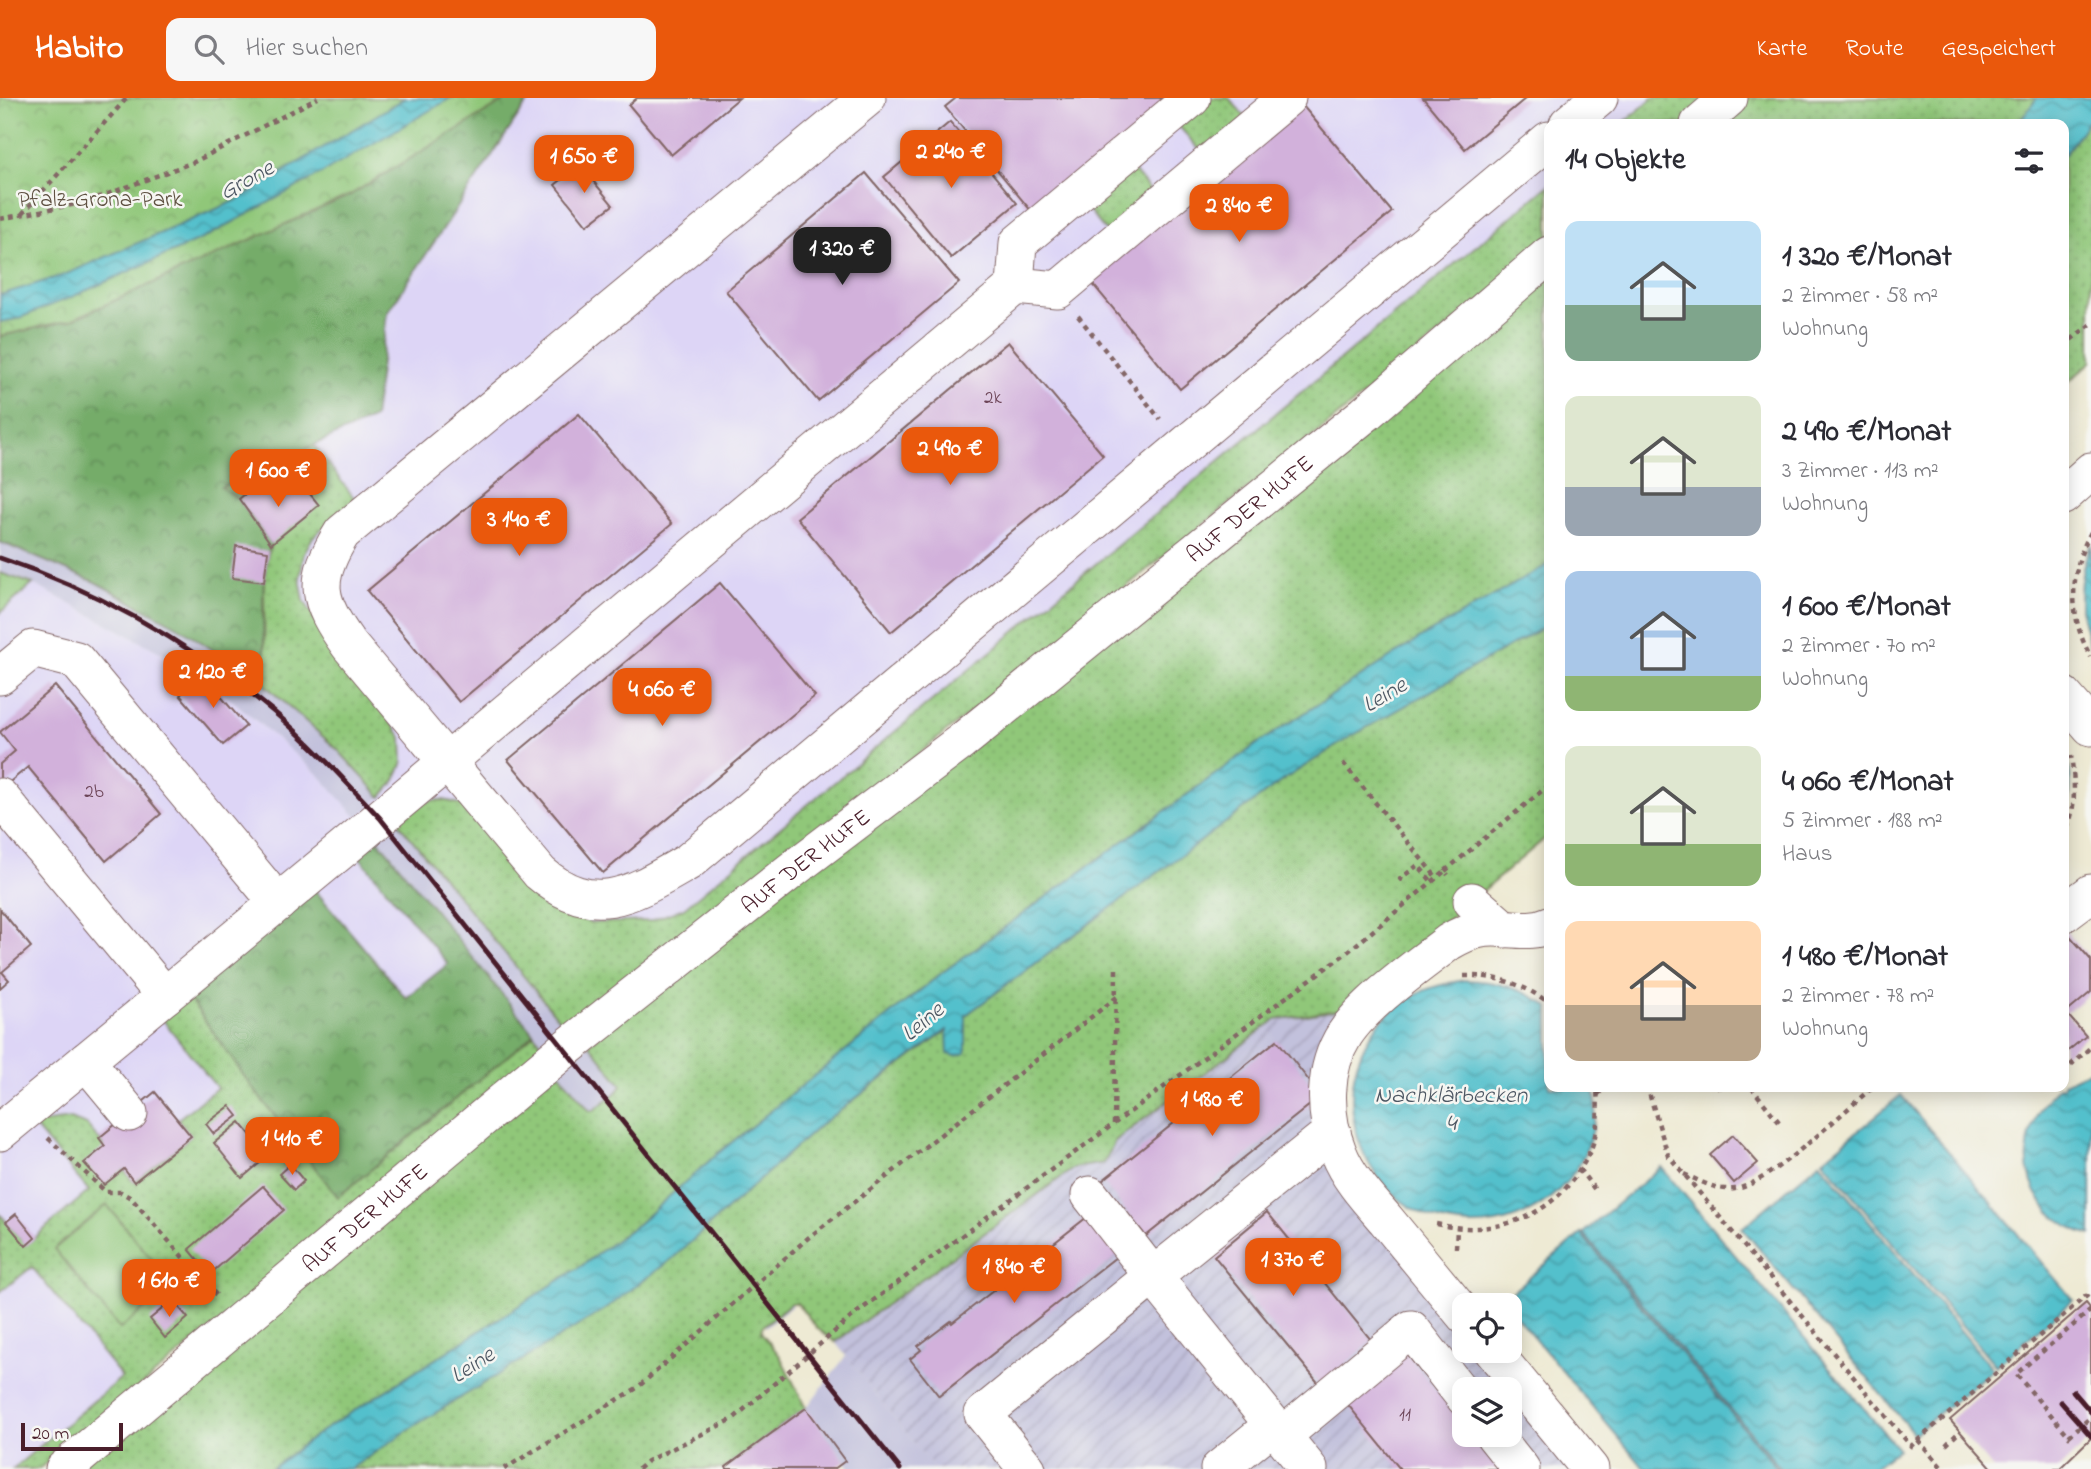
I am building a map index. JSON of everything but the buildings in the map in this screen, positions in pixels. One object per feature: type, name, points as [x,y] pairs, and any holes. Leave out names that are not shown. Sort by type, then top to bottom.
[{"type":"lane","points":[[867,98],[342,533],[326,558],[321,586],[330,617],[349,645],[540,873],[566,891],[601,900],[636,892],[688,862],[1544,144]]},
{"type":"lane","points":[[1015,286],[1018,243],[1192,98]]},
{"type":"lane","points":[[11,1123],[1015,286],[1058,290],[1287,98]]},
{"type":"lane","points":[[1574,119],[1599,98]]},
{"type":"lane","points":[[1705,119],[1729,98]]},
{"type":"lane","name":"AUF DER HUFE","points":[[64,1469],[565,1049],[797,866],[961,742],[1355,423],[1544,259]]},
{"type":"lane","points":[[2069,491],[2091,471]]},
{"type":"lane","points":[[0,676],[33,649],[76,660],[278,903]]},
{"type":"lane","points":[[2069,710],[2080,738]]},
{"type":"lane","points":[[0,797],[165,996]]},
{"type":"lane","points":[[2069,909],[2091,892]]},
{"type":"lane","points":[[1472,901],[1504,929]]},
{"type":"lane","points":[[1452,1300],[1354,1181],[1338,1153],[1332,1132],[1328,1091],[1331,1059],[1346,1032],[1367,1009],[1449,942],[1462,934],[1482,929],[1526,930],[1544,926]]},
{"type":"lane","points":[[86,1061],[129,1113]]},
{"type":"lane","points":[[1027,1469],[983,1414],[1332,1132]]},
{"type":"lane","points":[[1090,1195],[1309,1469]]},
{"type":"lane","points":[[1219,1469],[1278,1431],[1410,1329],[1452,1382]]},
{"type":"lane","points":[[1503,1363],[1590,1469]]},
{"type":"lane","points":[[1504,1447],[1521,1469]]},
{"type":"path","points":[[20,215],[127,98]]},
{"type":"path","points":[[0,219],[86,202],[194,162],[318,98]]},
{"type":"path","points":[[1058,290],[1182,447]]},
{"type":"path","points":[[2069,341],[2091,324]]},
{"type":"path","points":[[2091,531],[2081,552],[2075,576],[2074,607],[2078,626],[2091,657]]},
{"type":"path","points":[[2069,822],[2080,738]]},
{"type":"path","points":[[1343,763],[1434,880]]},
{"type":"path","points":[[638,1469],[648,1461],[733,1419],[855,1314],[1345,954],[1544,789]]},
{"type":"path","points":[[1402,881],[1400,879],[1418,864],[1434,880]]},
{"type":"path","points":[[1445,871],[1472,901]]},
{"type":"path","points":[[1114,1124],[1116,969]]},
{"type":"path","points":[[1456,977],[1466,975],[1503,979],[1544,999]]},
{"type":"path","points":[[504,1469],[637,1388],[808,1238],[1116,997]]},
{"type":"path","points":[[2069,1067],[2091,1047]]},
{"type":"path","points":[[1432,1223],[1479,1230],[1516,1222],[1548,1204],[1564,1191],[1591,1149],[1598,1118],[1597,1095],[1600,1092]]},
{"type":"path","points":[[1648,1092],[1668,1155],[1911,1446],[2086,1296],[2091,1302]]},
{"type":"path","points":[[1756,1092],[1779,1122]]},
{"type":"path","points":[[1684,1174],[1716,1188],[1735,1189],[1751,1184],[1782,1165],[1867,1092]]},
{"type":"path","points":[[11,1123],[106,1192],[121,1192],[131,1198],[217,1295],[236,1325]]},
{"type":"path","points":[[1580,1169],[1596,1191]]},
{"type":"path","points":[[2091,1310],[2017,1374],[2070,1436],[2091,1417]]},
{"type":"path","points":[[1946,1445],[1960,1432]]},
{"type":"path","points":[[1918,1440],[1943,1469]]},
{"type":"shaded area","points":[[534,98],[1653,98],[1628,119],[1544,119],[1544,189],[556,1016],[376,837],[534,1034],[13,1469],[0,1469],[0,613],[33,584],[203,675],[319,775],[357,816],[338,750],[11,545],[0,542],[303,294]]},
{"type":"shaded area","points":[[0,542],[95,582],[179,627],[265,685],[338,750],[381,797],[357,817],[319,775],[203,675],[33,584],[0,573]]},
{"type":"shaded area","points":[[396,820],[571,1034],[549,1052],[376,837]]},
{"type":"shaded area","points":[[1343,1009],[1321,1096],[1428,1294],[1452,1323],[1452,1363],[1485,1363],[1496,1377],[1452,1377],[1452,1447],[1522,1447],[1522,1409],[1571,1469],[934,1469],[835,1342],[1074,1168],[1104,1163],[1115,1141],[1275,1020]]},
{"type":"shaded area","points":[[589,1044],[622,1085],[620,1090],[792,1306],[766,1327],[557,1070]]},
{"type":"shaded area","points":[[846,1356],[934,1469],[851,1469],[806,1408]]},
{"type":"green space","name":"Pfalz-Grona-Park","points":[[0,98],[509,98],[350,195],[71,320],[0,336]]},
{"type":"green space","points":[[509,98],[534,98],[525,106],[387,313],[374,418],[221,487],[239,499],[271,544],[263,592],[265,685],[179,627],[95,582],[0,542],[0,336],[71,320],[350,195]]},
{"type":"green space","points":[[1208,98],[1229,98],[1246,118],[1203,154],[1177,124]]},
{"type":"green space","points":[[1653,98],[1716,98],[1693,119],[1628,119]]},
{"type":"green space","points":[[1746,98],[2037,98],[2022,119],[1723,119]]},
{"type":"green space","points":[[2091,117],[2091,362],[2069,382],[2069,148]]},
{"type":"green space","points":[[1129,165],[1154,195],[1108,234],[1083,203]]},
{"type":"green space","points":[[1544,189],[1544,250],[571,1034],[396,820],[432,800],[448,801],[472,808],[559,908],[590,923],[650,921],[684,908]]},
{"type":"green space","points":[[1544,278],[1544,567],[1422,637],[1257,744],[943,972],[716,1155],[639,1223],[580,1267],[316,1435],[271,1469],[75,1469],[557,1070],[589,1110],[593,1111],[619,1090],[622,1085],[589,1044]]},
{"type":"green space","points":[[314,445],[355,499],[313,537],[304,553],[300,578],[304,601],[402,737],[403,762],[394,783],[381,797],[338,750],[265,685],[264,582],[268,551],[221,487]]},
{"type":"green space","points":[[0,573],[33,584],[0,613]]},
{"type":"green space","points":[[1544,627],[1544,839],[1343,1009],[1275,1020],[1115,1141],[1104,1163],[1074,1168],[835,1342],[818,1329],[797,1303],[791,1303],[762,1327],[761,1332],[780,1356],[806,1408],[724,1469],[350,1469],[414,1426],[607,1308],[673,1258],[820,1125],[948,1030],[948,1054],[966,1015],[1283,780],[1350,737]]},
{"type":"green space","points":[[376,837],[534,1034],[338,1197],[249,1083],[187,995],[314,889],[406,998],[448,964],[356,853]]},
{"type":"green space","points":[[187,995],[249,1083],[338,1196],[534,1034],[549,1052],[39,1469],[13,1469],[122,1377],[32,1267],[0,1292],[0,1214],[26,1245],[89,1191],[32,1124],[70,1119],[87,1125],[134,1182],[191,1136],[178,1119],[217,1088],[159,1015]]},
{"type":"green space","points":[[107,1205],[173,1285],[120,1329],[54,1249]]},
{"type":"water","points":[[405,98],[451,98],[206,237],[74,296],[17,319],[0,322],[0,295],[64,275],[235,201]]},
{"type":"water","points":[[2037,98],[2091,98],[2091,117],[2069,148],[2069,119],[2022,119]]},
{"type":"water","points":[[2091,544],[2091,648],[2083,621],[2080,596],[2083,570]]},
{"type":"water","name":"Leine","points":[[1544,567],[1544,627],[1350,737],[1283,780],[966,1015],[966,1053],[956,1056],[948,1054],[947,1030],[820,1125],[673,1258],[607,1308],[414,1426],[350,1469],[271,1469],[316,1435],[580,1267],[639,1223],[716,1155],[943,972],[1257,744],[1422,637]]},
{"type":"water","name":"Nachklärbecken 4","points":[[1464,980],[1487,982],[1509,987],[1544,1004],[1544,1092],[1595,1092],[1593,1130],[1576,1170],[1548,1200],[1505,1221],[1470,1225],[1428,1216],[1394,1195],[1370,1164],[1356,1128],[1353,1090],[1361,1052],[1383,1019],[1418,993]]},
{"type":"water","points":[[2091,1070],[2091,1235],[2067,1225],[2049,1211],[2036,1192],[2029,1172],[2028,1150],[2032,1128],[2042,1106],[2054,1092],[2069,1092],[2069,1080]]},
{"type":"water","points":[[1901,1095],[2073,1300],[1996,1366],[1823,1160]]},
{"type":"water","points":[[1820,1162],[1993,1369],[1914,1434],[1742,1228]]},
{"type":"water","points":[[1661,1167],[1898,1449],[1873,1469],[1781,1469],[1583,1233]]},
{"type":"water","points":[[1581,1234],[1778,1469],[1645,1469],[1522,1323],[1522,1293],[1511,1293]]},
{"type":"railway","points":[[0,558],[37,571],[144,622],[211,664],[274,712],[315,750],[380,818],[900,1469]]},
{"type":"railway","points":[[2073,1391],[2091,1412]]},
{"type":"railway","points":[[2061,1402],[2091,1436]]},
{"type":"water label","name":"Grone","points":[[246,179]]}]
